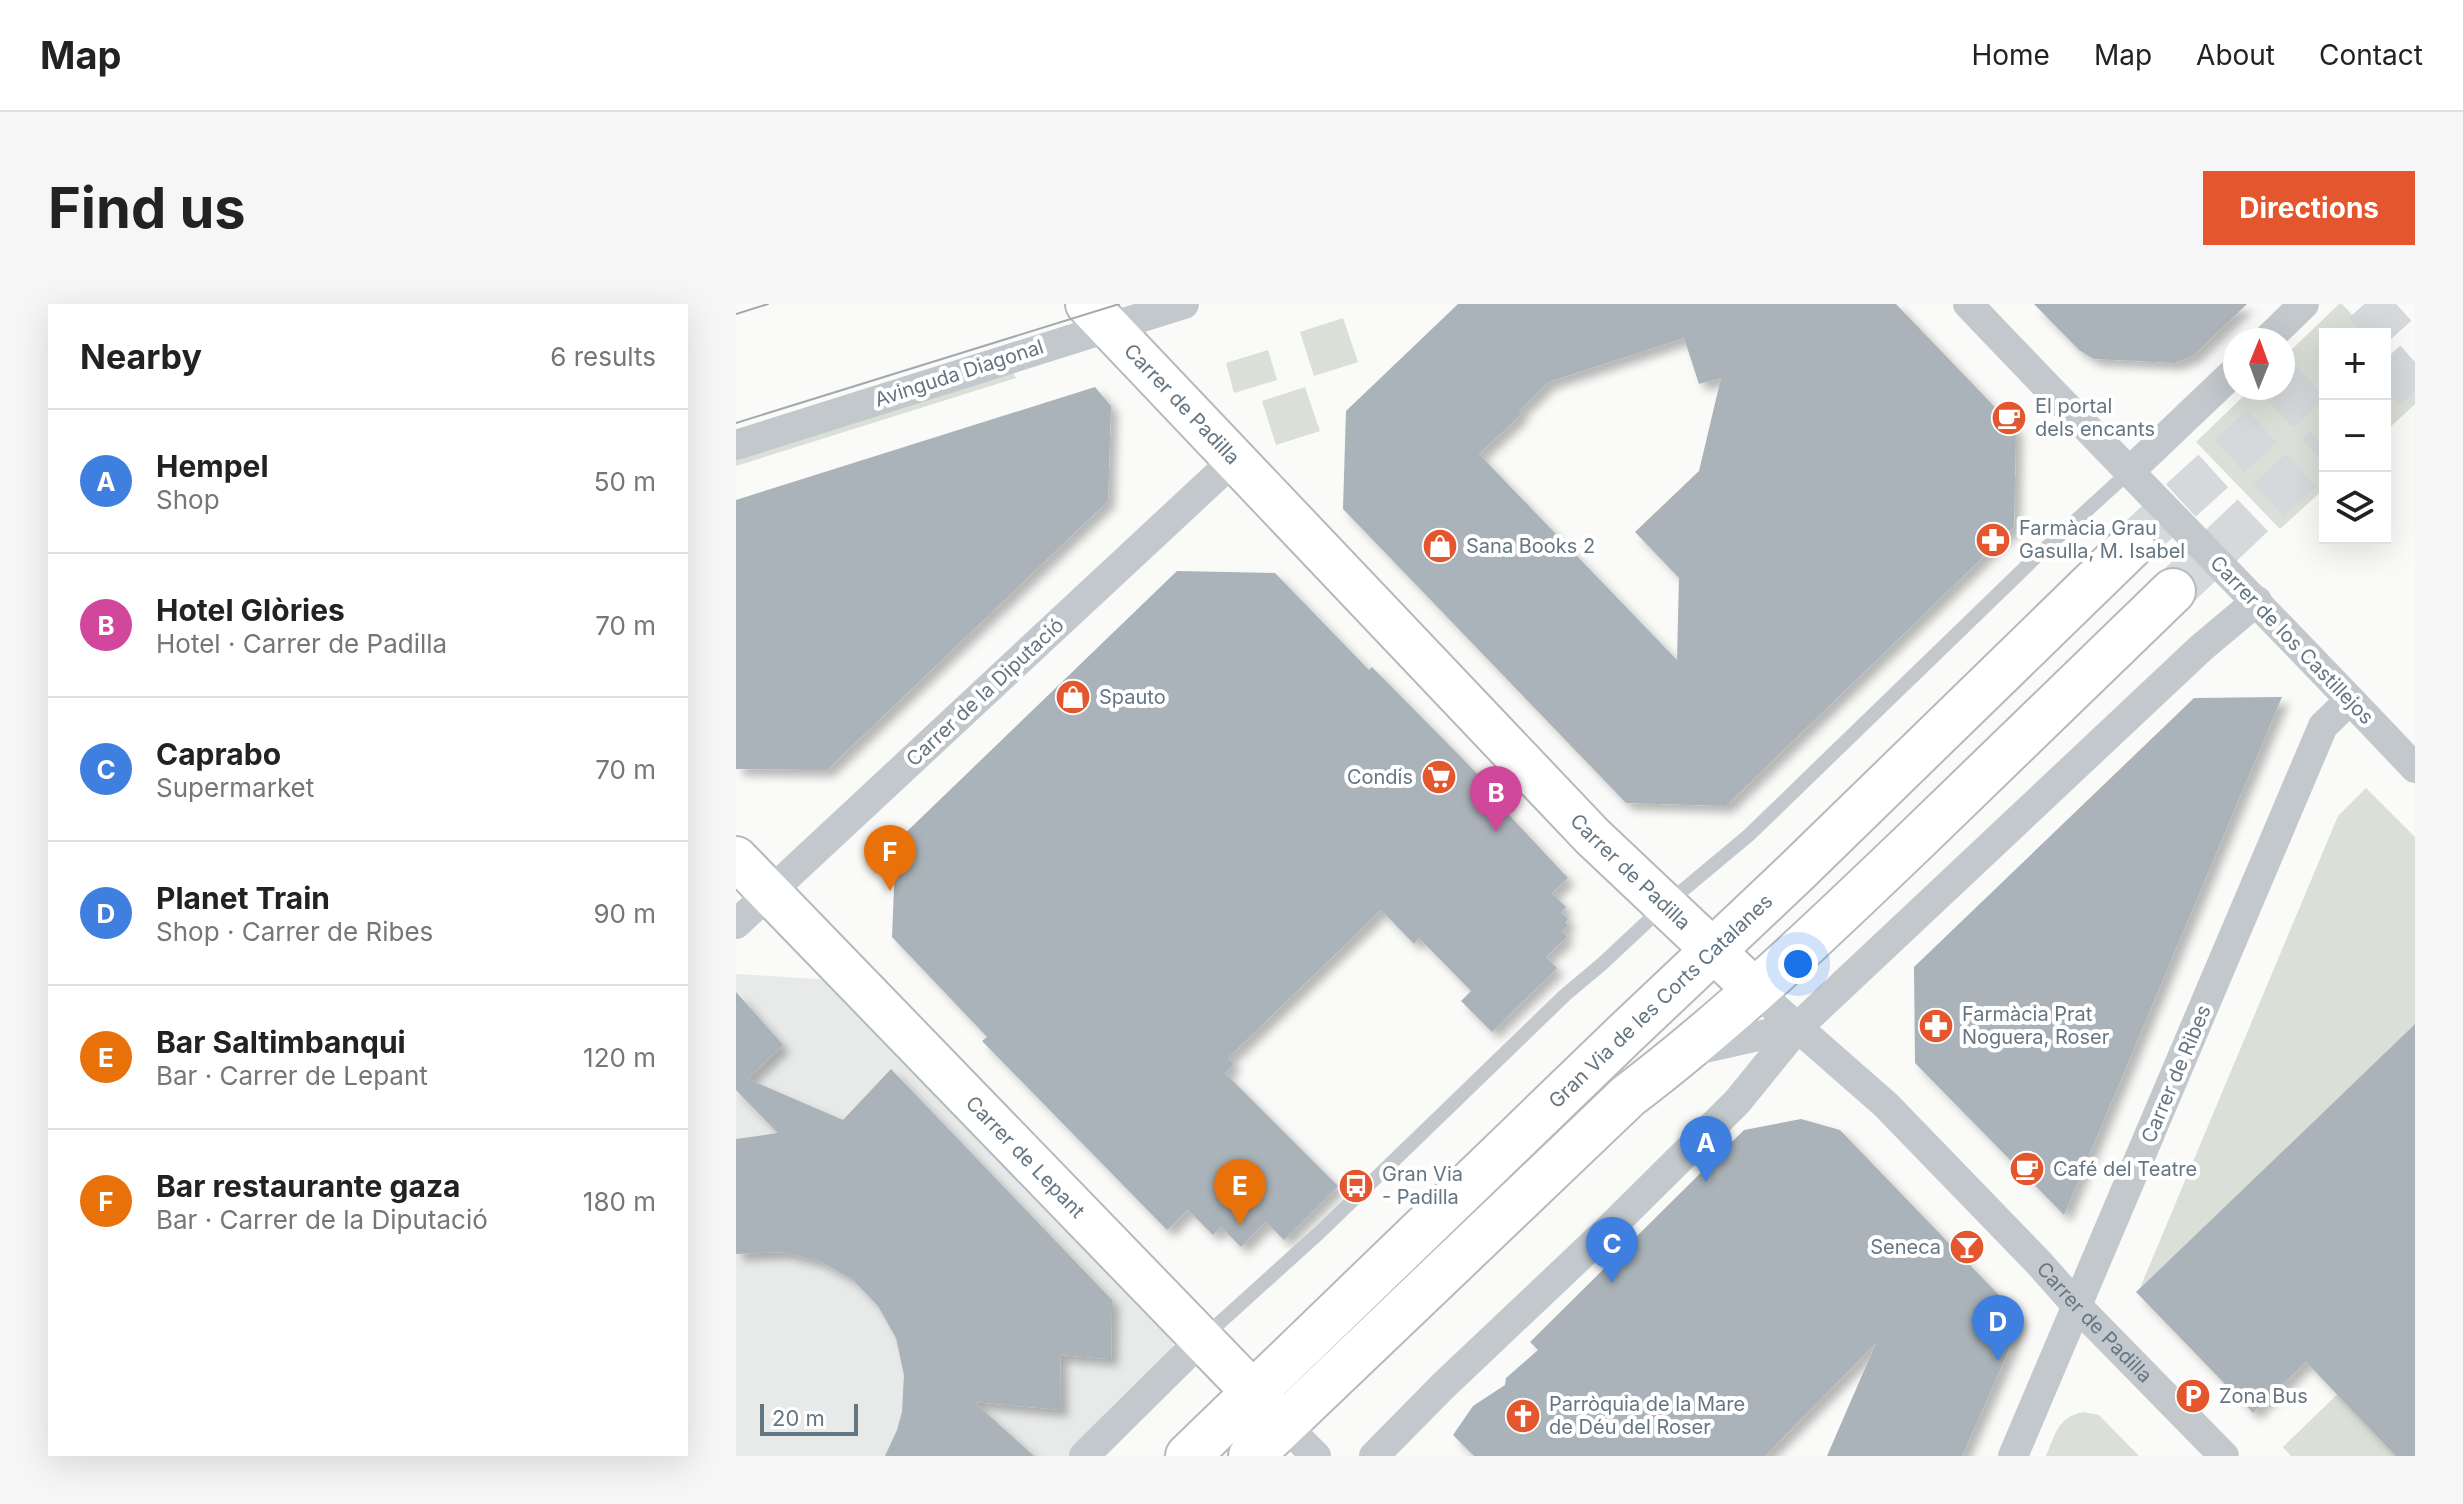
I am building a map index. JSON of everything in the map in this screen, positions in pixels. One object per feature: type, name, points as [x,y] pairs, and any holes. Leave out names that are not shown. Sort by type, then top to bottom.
[{"type":"main road","name":"Carrer de Padilla","points":[[1097,315],[1592,836],[1756,991]]},
{"type":"main road","name":"Gran Via de les Corts Catalanes","points":[[1188,1456],[2132,545]]},
{"type":"main road","points":[[1251,1456],[1628,1096],[1756,991],[2173,591]]},
{"type":"main road","name":"Carrer de Lepant","points":[[736,858],[1284,1424]]},
{"type":"street","name":"Avinguda Diagonal","points":[[736,445],[1097,315],[1184,304]]},
{"type":"street","name":"Carrer de los Castillejos","points":[[1968,304],[2415,768]]},
{"type":"street","points":[[2279,328],[2304,304]]},
{"type":"street","points":[[2130,471],[2223,382]]},
{"type":"street","name":"Carrer de la Diputació","points":[[736,924],[1234,460]]},
{"type":"street","points":[[1374,1456],[1737,1102],[1798,1027],[2201,648],[2257,601]]},
{"type":"street","name":"Carrer de Ribes","points":[[2013,1456],[2323,726],[2350,700]]},
{"type":"street","name":"Carrer de Padilla","points":[[1756,991],[1886,1105],[2224,1456]]},
{"type":"street","points":[[1684,1053],[1798,1027]]},
{"type":"street","points":[[1084,1456],[1202,1339]]},
{"type":"street","name":"Carrer de Lepant","points":[[1284,1424],[1316,1456]]},
{"type":"lane","points":[[1202,1339],[1320,1232],[1565,995],[1749,835],[2037,556],[2130,471]]},
{"type":"shaded area","points":[[2339,304],[2364,328],[2319,328],[2319,493],[2280,529],[2196,442],[2240,400],[2295,400],[2295,346]]},
{"type":"shaded area","points":[[1343,318],[1358,362],[1314,376],[1300,332]]},
{"type":"shaded area","points":[[1268,350],[1277,380],[1234,393],[1226,363]]},
{"type":"shaded area","points":[[2391,355],[2415,381],[2415,404],[2391,426]]},
{"type":"shaded area","points":[[1012,370],[1016,378],[736,466],[736,456]]},
{"type":"shaded area","points":[[1305,387],[1320,431],[1276,445],[1262,401]]},
{"type":"shaded area","points":[[2366,788],[2415,837],[2415,1024],[2140,1288],[2338,816]]},
{"type":"shaded area","points":[[736,974],[833,980],[1174,1338],[1171,1355],[1071,1456],[736,1456]]},
{"type":"shaded area","points":[[2415,1319],[2415,1456],[2291,1456],[2283,1447]]},
{"type":"shaded area","points":[[2083,1412],[2099,1415],[2139,1456],[2046,1456],[2063,1422]]},
{"type":"building","points":[[1458,304],[1896,304],[2016,429],[2014,527],[1726,806],[1626,803],[1343,509],[1346,411]],"holes":[[[1684,338],[1699,384],[1721,378],[1699,471],[1635,532],[1679,578],[1677,660],[1479,454],[1522,414],[1519,411],[1549,382]]]},
{"type":"building","points":[[2034,304],[2247,304],[2193,356],[2175,363],[2094,359],[2079,350]]},
{"type":"building","points":[[1095,387],[1111,406],[1108,501],[827,770],[736,769],[736,500]]},
{"type":"building","points":[[1177,571],[1275,573],[1369,670],[1372,667],[1462,758],[1485,782],[1481,785],[1568,878],[1552,893],[1566,907],[1561,912],[1568,919],[1565,923],[1568,925],[1562,931],[1567,937],[1546,957],[1557,968],[1492,1032],[1461,1001],[1471,991],[1419,938],[1414,944],[1381,910],[1228,1058],[1234,1064],[1225,1073],[1338,1186],[1284,1240],[1266,1222],[1241,1247],[1221,1227],[1213,1235],[1188,1210],[1167,1230],[982,1041],[987,1037],[892,937],[896,842]]},
{"type":"building","points":[[2282,697],[2064,1215],[1915,1063],[1914,967],[2194,698]]},
{"type":"building","points":[[736,992],[783,1045],[748,1079],[843,1120],[891,1069],[1112,1300],[1111,1359],[1060,1355],[1061,1410],[974,1402],[1034,1456],[885,1456],[902,1412],[904,1375],[896,1338],[878,1306],[852,1279],[819,1261],[783,1252],[736,1254],[736,1139],[778,1133],[736,1090]]},
{"type":"building","points":[[2415,1024],[2415,1456],[2396,1456],[2306,1362],[2253,1413],[2136,1292]]},
{"type":"building","points":[[1801,1119],[1840,1130],[2021,1318],[1962,1456],[1827,1456],[1876,1343],[1765,1456],[1474,1456],[1453,1435],[1473,1406],[1505,1385],[1506,1378],[1538,1350],[1530,1342],[1744,1130]]},
{"type":"tunnel","points":[[2371,328],[2397,304]]},
{"type":"tunnel","points":[[2391,384],[2415,362]]},
{"type":"tunnel","points":[[2132,545],[2319,374]]},
{"type":"tunnel","points":[[2173,591],[2319,453]]},
{"type":"tram line","points":[[736,314],[768,304]]},
{"type":"tram line","points":[[736,423],[1119,304]]},
{"type":"place","name":"El portal dels encants","points":[[2009,418]]},
{"type":"place","name":"Farmàcia Grau Gasulla, M. Isabel","points":[[1993,540]]},
{"type":"place","name":"Sana Books 2","points":[[1440,546]]},
{"type":"place","name":"Spauto","points":[[1073,697]]},
{"type":"place","name":"Condis","points":[[1439,777]]},
{"type":"place","name":"Hotel Glòries","points":[[1496,832]]},
{"type":"place","name":"Bar restaurante gaza","points":[[890,891]]},
{"type":"place","name":"Farmàcia Prat Noguera, Roser","points":[[1936,1026]]},
{"type":"place","name":"Café del Teatre","points":[[2027,1169]]},
{"type":"place","name":"Hempel","points":[[1706,1182]]},
{"type":"place","name":"Gran Via - Padilla","points":[[1356,1186]]},
{"type":"place","name":"Bar Saltimbanqui","points":[[1240,1225]]},
{"type":"place","name":"Seneca","points":[[1967,1247]]},
{"type":"place","name":"Caprabo","points":[[1612,1283]]},
{"type":"place","name":"Planet Train","points":[[1998,1361]]},
{"type":"place","name":"Zona Bus","points":[[2193,1396]]},
{"type":"place","name":"Parròquia de la Mare de Déu del Roser","points":[[1523,1416]]}]
